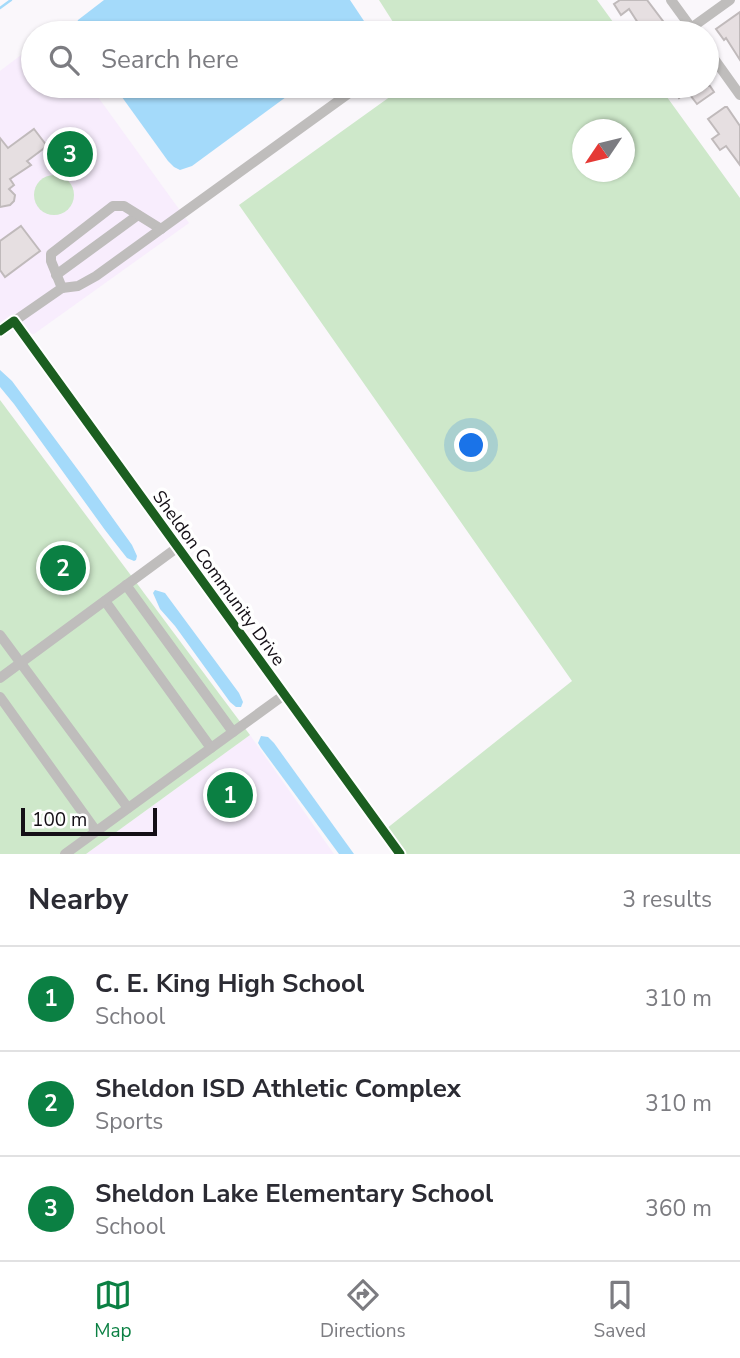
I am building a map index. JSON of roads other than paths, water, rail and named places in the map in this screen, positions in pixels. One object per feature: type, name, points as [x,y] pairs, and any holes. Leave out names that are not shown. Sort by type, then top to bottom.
[{"type":"street","points":[[671,0],[686,21]]},
{"type":"street","points":[[705,21],[730,0]]},
{"type":"street","points":[[719,66],[740,95]]},
{"type":"street","points":[[0,331],[62,288],[78,286],[96,276],[342,98]]},
{"type":"street","points":[[62,288],[51,261],[51,254],[113,206],[124,206],[161,229]]},
{"type":"street","points":[[56,275],[138,215]]},
{"type":"street","name":"Sheldon Community Drive","points":[[14,321],[400,854]]},
{"type":"street","points":[[0,678],[178,547]]},
{"type":"street","points":[[126,585],[233,732]]},
{"type":"street","points":[[105,601],[211,748]]},
{"type":"street","points":[[0,635],[128,808]]},
{"type":"street","points":[[65,854],[284,695]]},
{"type":"street","points":[[0,697],[96,831]]},
{"type":"water","points":[[104,0],[350,0],[364,21],[78,21]]},
{"type":"water","points":[[123,98],[285,98],[192,166],[180,170],[168,161]]},
{"type":"water","points":[[0,370],[12,381],[132,545],[136,560],[127,558],[0,387]]},
{"type":"water","points":[[155,590],[165,593],[239,693],[243,702],[241,707],[230,702],[160,609],[153,593]]},
{"type":"water","points":[[261,736],[268,737],[274,743],[354,854],[339,854],[261,748],[258,743]]},
{"type":"waterway","points":[[0,8],[11,0]]},
{"type":"place","name":"Sheldon Lake Elementary School","points":[[70,154]]},
{"type":"place","name":"Sheldon ISD Athletic Complex","points":[[63,568]]},
{"type":"place","name":"C. E. King High School","points":[[230,795]]}]
